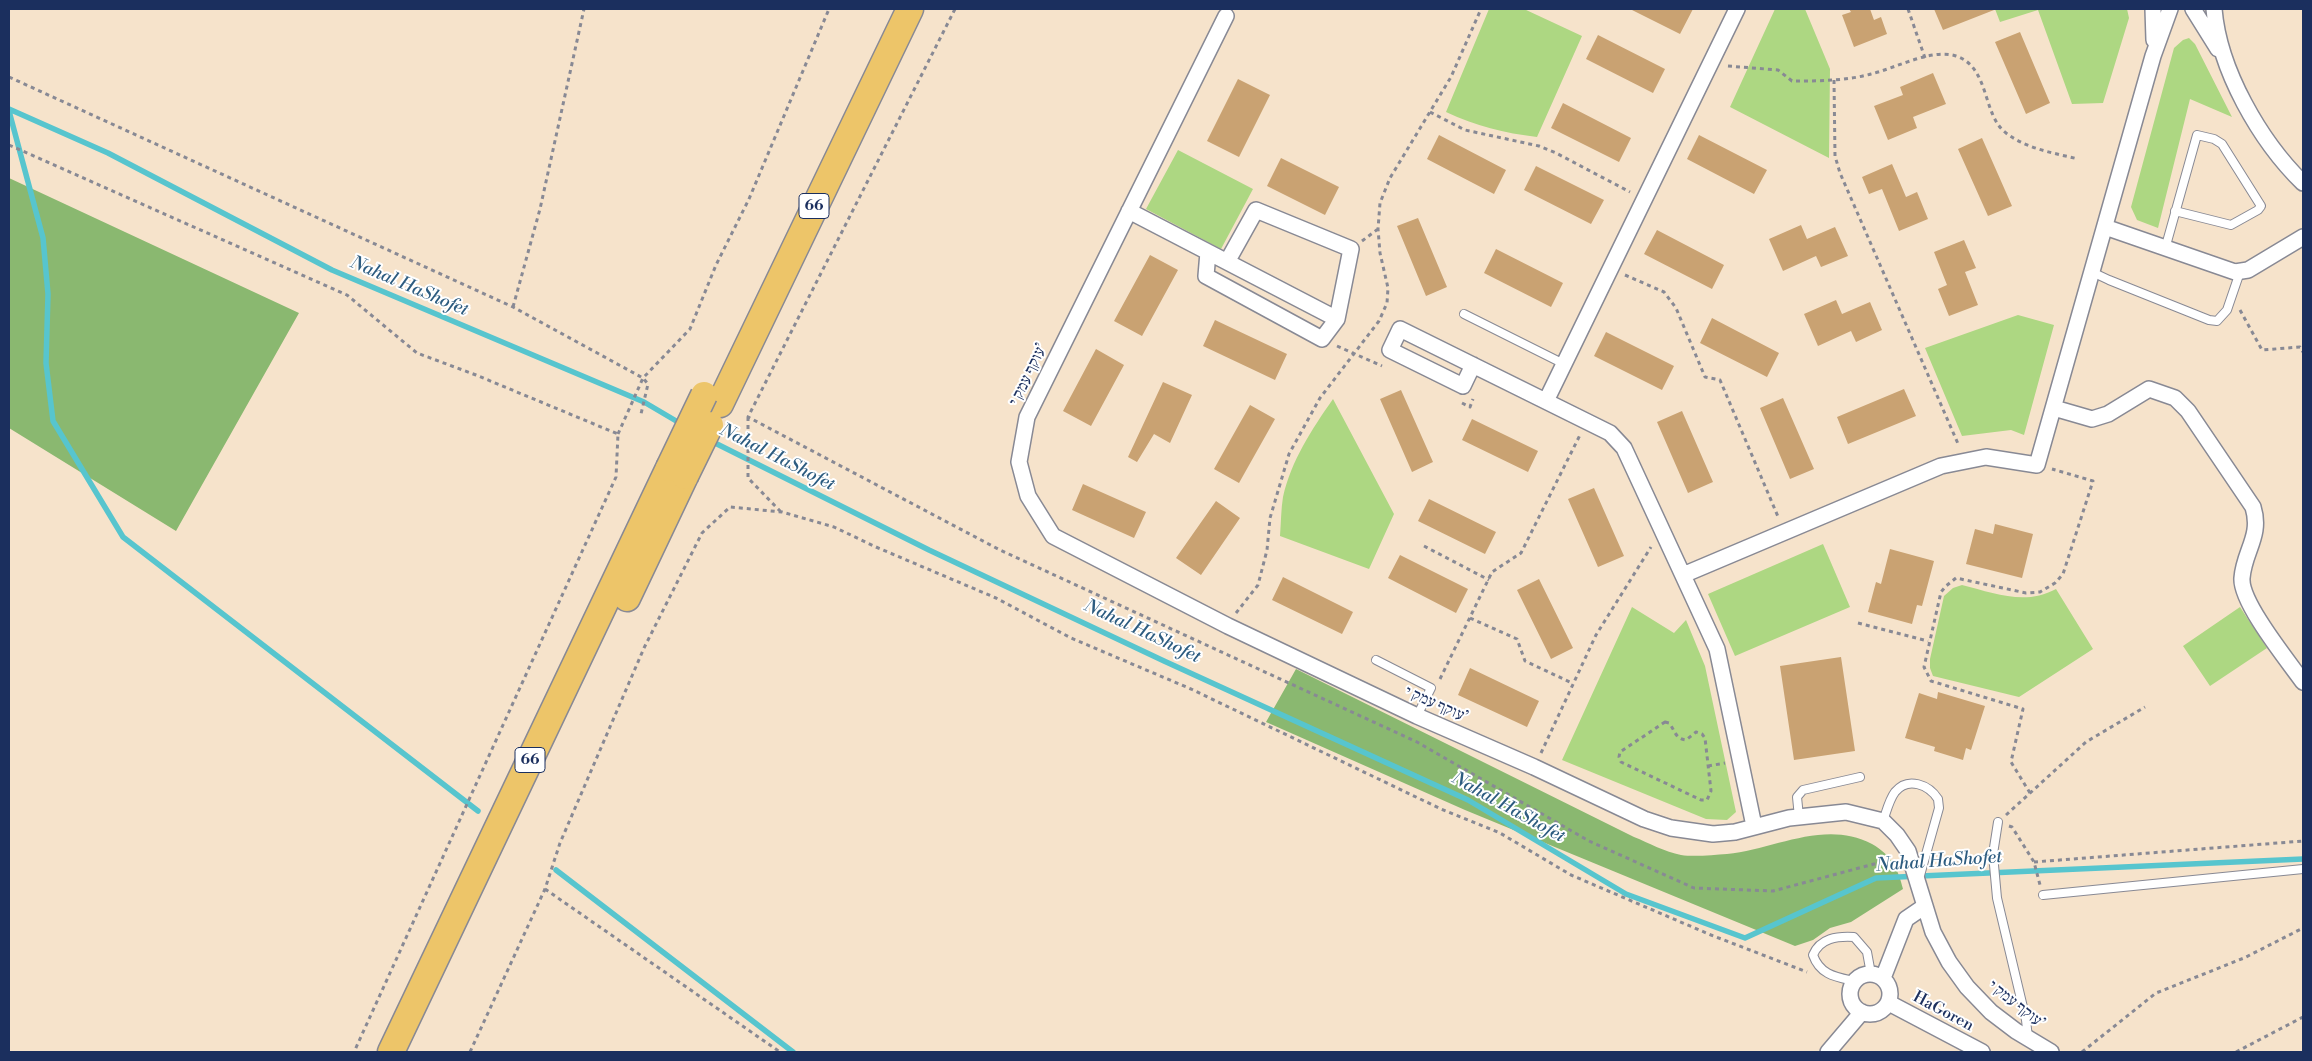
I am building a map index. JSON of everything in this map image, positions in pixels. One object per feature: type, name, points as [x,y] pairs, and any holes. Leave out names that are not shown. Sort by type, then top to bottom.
[{"type":"highway","name":"66","points":[[712,400],[890,9]]},
{"type":"highway","name":"66","points":[[391,1052],[712,400],[910,9]]},
{"type":"highway","name":"66","points":[[411,1052],[677,472]]},
{"type":"street","points":[[1546,401],[1737,9]]},
{"type":"street","points":[[2153,9],[2153,56]]},
{"type":"street","points":[[1683,575],[1941,466],[1986,457],[2037,465],[2153,56],[2170,9]]},
{"type":"street","points":[[2193,9],[2225,61],[2258,127],[2288,169],[2303,183]]},
{"type":"street","points":[[2214,9],[2225,61]]},
{"type":"street","name":"עוקף עמק י’","points":[[1226,16],[1027,417],[1019,462],[1028,496],[1053,536],[1228,626],[1417,716],[1644,820],[1671,828],[1713,834],[1735,832],[1754,826],[1799,817],[1846,812],[1882,822],[1897,835],[1908,851],[1919,881],[1933,932],[1948,962],[1967,987],[1991,1012],[2028,1039],[2050,1052]]},
{"type":"street","points":[[2288,169],[2303,176]]},
{"type":"street","points":[[1208,252],[1206,276],[1322,339],[1337,319],[1352,249],[1256,210],[1227,262]]},
{"type":"street","points":[[1129,211],[1337,319]]},
{"type":"street","points":[[2105,227],[2209,264],[2240,272],[2248,270],[2302,237]]},
{"type":"street","points":[[1474,365],[1464,386],[1390,350],[1400,329],[1474,365],[1610,433],[1620,442],[1630,458],[1720,659],[1754,826]]},
{"type":"street","points":[[2054,408],[2092,419],[2108,414],[2149,389],[2175,398],[2188,411],[2253,507],[2258,521],[2242,578],[2246,598],[2303,682]]},
{"type":"street","points":[[1877,976],[1906,918],[1925,906]]},
{"type":"street","points":[[1865,974],[1877,976],[1890,990],[1888,1003],[1880,1012],[1868,1014],[1857,1009],[1851,999],[1851,987],[1854,982],[1865,974]]},
{"type":"street","name":"HaGoren","points":[[1888,1003],[1982,1052]]},
{"type":"street","points":[[1828,1052],[1862,1012]]},
{"type":"lane","points":[[2165,249],[2197,135],[2214,138],[2222,144],[2261,206],[2258,210],[2231,225],[2176,211]]},
{"type":"lane","points":[[2092,272],[2209,320],[2217,321],[2222,317],[2232,296],[2240,272]]},
{"type":"lane","points":[[1464,314],[1564,364]]},
{"type":"lane","points":[[1376,660],[1431,688],[1417,716]]},
{"type":"lane","points":[[1799,817],[1797,797],[1802,790],[1860,777]]},
{"type":"lane","points":[[1882,822],[1895,793],[1903,786],[1914,784],[1924,786],[1938,800],[1939,808],[1919,881]]},
{"type":"lane","points":[[1998,822],[1993,854],[1997,898],[2026,1020],[2028,1039]]},
{"type":"lane","points":[[2043,895],[2303,869]]},
{"type":"lane","points":[[1854,982],[1826,974],[1816,965],[1813,955],[1817,947],[1827,940],[1842,936],[1854,937],[1867,952],[1877,976]]},
{"type":"path","points":[[513,307],[540,209],[584,9]]},
{"type":"path","points":[[354,1052],[616,477],[618,434],[643,378],[690,329],[716,266],[749,198],[829,9]]},
{"type":"path","points":[[782,512],[748,478],[748,417],[955,9]]},
{"type":"path","points":[[1908,9],[1924,58]]},
{"type":"path","points":[[1710,65],[1778,70],[1792,81],[1834,80],[1870,75],[1938,53],[1956,56],[1969,62],[1978,75],[1999,126],[2007,133],[2033,148],[2078,159]]},
{"type":"path","points":[[9,77],[513,307],[643,378],[648,384],[642,414]]},
{"type":"path","points":[[1834,80],[1835,156],[1840,173],[1965,460]]},
{"type":"path","points":[[1430,112],[1465,130],[1539,146],[1556,152],[1644,200]]},
{"type":"path","points":[[9,146],[347,295],[417,354],[476,375],[618,434]]},
{"type":"path","points":[[1610,269],[1664,292],[1676,308],[1705,377],[1720,380],[1784,532]]},
{"type":"path","points":[[2232,296],[2262,350],[2300,347],[2303,352]]},
{"type":"path","points":[[748,417],[1000,550],[1417,742],[1589,840],[1694,888],[1773,891],[1874,864],[1912,861]]},
{"type":"path","points":[[1437,684],[1492,572],[1521,553],[1587,422]]},
{"type":"path","points":[[2030,793],[2011,762],[2023,709],[1932,681],[1924,667],[1928,641],[1941,592],[1956,578],[1967,579],[2015,592],[2040,592],[2048,588],[2063,574],[2093,481],[2037,465]]},
{"type":"path","points":[[470,1052],[545,889],[560,843],[644,648],[702,533],[730,507],[782,512],[834,526],[876,548],[996,598],[1071,638],[1191,689],[1441,809],[1500,833],[1572,875],[1711,935],[1815,975]]},
{"type":"path","points":[[1534,768],[1572,684],[1612,607],[1663,530]]},
{"type":"path","points":[[1424,546],[1489,580]]},
{"type":"path","points":[[1470,618],[1516,639],[1525,661],[1572,684]]},
{"type":"path","points":[[1858,623],[1928,641]]},
{"type":"path","points":[[2043,895],[2034,862],[2012,827],[1998,822],[2086,742],[2145,707]]},
{"type":"path","points":[[1665,722],[1669,723],[1675,734],[1681,739],[1686,740],[1696,732],[1702,734],[1705,738],[1711,791],[1707,800],[1701,800],[1621,762],[1618,757],[1620,752],[1665,722]]},
{"type":"path","points":[[2034,862],[2303,841]]},
{"type":"path","points":[[545,889],[780,1052]]},
{"type":"path","points":[[2082,1052],[2156,993],[2244,958],[2303,928]]},
{"type":"path","points":[[2236,1052],[2303,1017]]},
{"type":"green space","points":[[1489,9],[1524,9],[1582,36],[1537,137],[1490,128],[1446,112]]},
{"type":"green space","points":[[1775,9],[1805,9],[1830,69],[1829,158],[1730,107]]},
{"type":"green space","points":[[1995,9],[2127,9],[2129,18],[2103,103],[2072,104],[2038,10],[2000,22]]},
{"type":"green space","points":[[2189,38],[2195,44],[2232,117],[2190,99],[2158,228],[2137,220],[2131,207],[2174,48],[2183,40]]},
{"type":"green space","points":[[1178,150],[1253,189],[1221,249],[1146,209]]},
{"type":"green space","points":[[9,178],[299,313],[176,531],[9,428]]},
{"type":"green space","points":[[2018,315],[2054,325],[2024,435],[2011,430],[1962,436],[1925,348]]},
{"type":"green space","points":[[1333,399],[1394,514],[1369,569],[1280,536],[1283,497],[1291,471],[1310,434]]},
{"type":"green space","points":[[1823,544],[1850,607],[1735,656],[1708,594]]},
{"type":"green space","points":[[1962,585],[1998,594],[2021,597],[2033,597],[2056,589],[2093,649],[2019,697],[1933,676],[1930,668],[1930,659],[1944,596],[1953,588]]},
{"type":"green space","points":[[1632,607],[1674,633],[1686,620],[1705,666],[1736,812],[1727,820],[1706,819],[1562,760]]},
{"type":"green space","points":[[2240,607],[2267,648],[2210,686],[2183,646]]},
{"type":"green space","points":[[1296,669],[1634,837],[1669,852],[1692,856],[1727,854],[1800,838],[1836,834],[1854,837],[1879,848],[1896,868],[1903,889],[1851,922],[1830,928],[1813,940],[1795,946],[1465,810],[1266,722]]},
{"type":"building","points":[[1630,9],[1693,9],[1680,34]]},
{"type":"building","points":[[1849,9],[1870,9],[1874,20],[1881,17],[1887,34],[1854,47],[1842,15],[1851,12]]},
{"type":"building","points":[[1934,9],[1994,9],[1994,10],[1943,30]]},
{"type":"building","points":[[2020,32],[2050,103],[2026,114],[1995,42]]},
{"type":"building","points":[[1598,35],[1665,69],[1653,93],[1586,59]]},
{"type":"building","points":[[1933,73],[1946,104],[1913,117],[1917,128],[1888,140],[1874,106],[1903,95],[1900,87]]},
{"type":"building","points":[[1238,79],[1270,95],[1239,157],[1207,141]]},
{"type":"building","points":[[1563,103],[1631,138],[1619,162],[1551,128]]},
{"type":"building","points":[[1439,135],[1506,170],[1494,194],[1427,159]]},
{"type":"building","points":[[1699,135],[1767,170],[1754,194],[1687,159]]},
{"type":"building","points":[[1982,138],[2012,206],[1988,216],[1958,149]]},
{"type":"building","points":[[1281,158],[1339,187],[1325,215],[1267,186]]},
{"type":"building","points":[[1892,164],[1906,197],[1917,192],[1928,219],[1899,231],[1882,189],[1869,194],[1862,177]]},
{"type":"building","points":[[1536,166],[1604,200],[1591,224],[1524,190]]},
{"type":"building","points":[[1418,218],[1447,287],[1426,296],[1397,226]]},
{"type":"building","points":[[1801,225],[1807,239],[1835,227],[1848,256],[1821,267],[1816,256],[1783,271],[1769,239]]},
{"type":"building","points":[[1657,230],[1724,265],[1712,289],[1644,254]]},
{"type":"building","points":[[1964,240],[1976,268],[1965,272],[1978,305],[1949,316],[1938,289],[1947,285],[1934,252]]},
{"type":"building","points":[[1496,249],[1563,283],[1551,307],[1484,273]]},
{"type":"building","points":[[1150,255],[1178,270],[1142,336],[1114,321]]},
{"type":"building","points":[[1836,300],[1842,314],[1870,302],[1882,330],[1856,342],[1851,331],[1818,346],[1804,314]]},
{"type":"building","points":[[1712,318],[1779,353],[1767,377],[1700,343]]},
{"type":"building","points":[[1215,320],[1287,354],[1275,380],[1203,346]]},
{"type":"building","points":[[1606,332],[1674,366],[1662,390],[1594,356]]},
{"type":"building","points":[[1096,349],[1124,365],[1091,426],[1063,411]]},
{"type":"building","points":[[1163,382],[1192,395],[1170,443],[1154,434],[1137,462],[1128,457]]},
{"type":"building","points":[[1904,389],[1916,416],[1848,444],[1837,417]]},
{"type":"building","points":[[1401,390],[1433,462],[1412,472],[1380,399]]},
{"type":"building","points":[[1783,398],[1814,469],[1790,479],[1760,408]]},
{"type":"building","points":[[1250,405],[1275,419],[1239,483],[1214,469]]},
{"type":"building","points":[[1682,411],[1713,482],[1688,493],[1657,422]]},
{"type":"building","points":[[1472,419],[1538,451],[1528,472],[1462,440]]},
{"type":"building","points":[[1083,484],[1146,512],[1134,538],[1072,510]]},
{"type":"building","points":[[1594,488],[1624,556],[1598,567],[1568,499]]},
{"type":"building","points":[[1429,499],[1496,532],[1485,554],[1418,521]]},
{"type":"building","points":[[1216,501],[1240,518],[1201,575],[1176,558]]},
{"type":"building","points":[[1995,524],[2033,534],[2022,578],[1966,564],[1975,529],[1993,534]]},
{"type":"building","points":[[1890,549],[1934,561],[1922,606],[1917,605],[1912,624],[1868,612],[1876,582],[1881,584]]},
{"type":"building","points":[[1400,555],[1468,589],[1456,613],[1388,578]]},
{"type":"building","points":[[1283,577],[1353,612],[1342,634],[1272,600]]},
{"type":"building","points":[[1539,579],[1573,648],[1551,659],[1517,590]]},
{"type":"building","points":[[1841,657],[1855,751],[1794,760],[1780,666]]},
{"type":"building","points":[[1470,668],[1539,701],[1527,727],[1458,695]]},
{"type":"building","points":[[1938,692],[1985,706],[1971,750],[1966,748],[1963,760],[1934,751],[1935,747],[1905,738],[1919,693],[1937,699]]},
{"type":"waterway","name":"Nahal HaShofet","points":[[9,109],[108,153],[332,270],[644,402],[683,425]]},
{"type":"waterway","points":[[9,111],[43,238],[48,294],[46,363],[53,421],[123,537],[478,811]]},
{"type":"waterway","name":"Nahal HaShofet","points":[[709,440],[929,550],[1164,661],[1468,800],[1626,894],[1745,938],[1876,878],[2303,859]]},
{"type":"waterway","points":[[556,870],[793,1052]]}]
